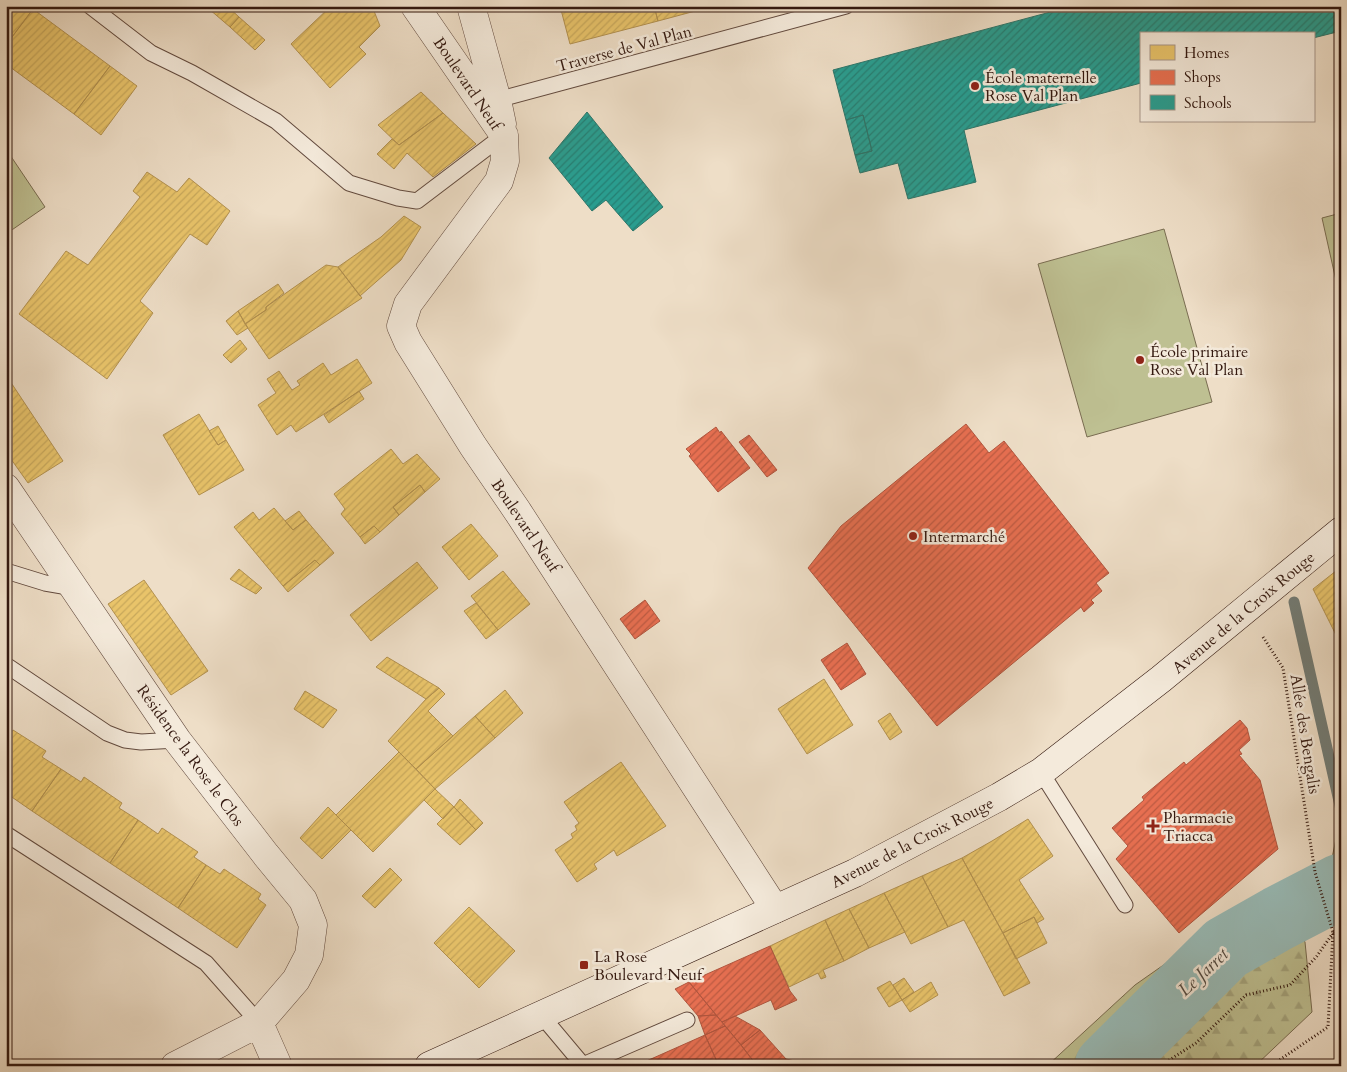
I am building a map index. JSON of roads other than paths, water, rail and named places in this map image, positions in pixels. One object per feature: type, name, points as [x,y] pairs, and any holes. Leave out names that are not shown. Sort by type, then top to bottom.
[{"type":"street","name":"Boulevard Neuf","points":[[415,6],[504,135]]},
{"type":"street","name":"Boulevard Neuf","points":[[471,6],[497,100],[504,135],[505,161],[499,181],[408,304],[401,326],[408,342],[473,446],[518,512],[775,909]]},
{"type":"street","name":"Résidence la Rose le Clos","points":[[6,488],[177,740],[303,900],[312,925],[309,955],[296,980],[259,1023],[175,1066]]},
{"type":"street","name":"Avenue de la Croix Rouge","points":[[429,1066],[855,873],[999,798],[1042,772],[1161,679],[1341,531]]},
{"type":"street","points":[[259,1023],[278,1066]]},
{"type":"lane","points":[[90,6],[151,53],[192,73],[276,121],[349,183],[398,198],[417,201],[504,135]]},
{"type":"lane","name":"Traverse de Val Plan","points":[[497,100],[846,6]]},
{"type":"lane","points":[[6,571],[45,583],[74,588]]},
{"type":"lane","points":[[6,665],[107,733],[125,740],[141,742],[177,740]]},
{"type":"lane","points":[[1042,772],[1125,904]]},
{"type":"lane","points":[[6,834],[206,963],[259,1023]]},
{"type":"lane","points":[[541,1015],[583,1065],[687,1020]]},
{"type":"waterway","points":[[1294,602],[1341,810]]},
{"type":"waterway","name":"Le Jarret","points":[[1107,1066],[1226,948],[1341,886]]},
{"type":"place","name":"École maternelle Rose Val Plan","points":[[975,86]]},
{"type":"place","name":"École primaire Rose Val Plan","points":[[1140,360]]},
{"type":"place","name":"Intermarché","points":[[913,536]]},
{"type":"place","name":"Pharmacie Triacca","points":[[1153,826]]},
{"type":"place","name":"La Rose Boulevard Neuf","points":[[584,965]]}]
